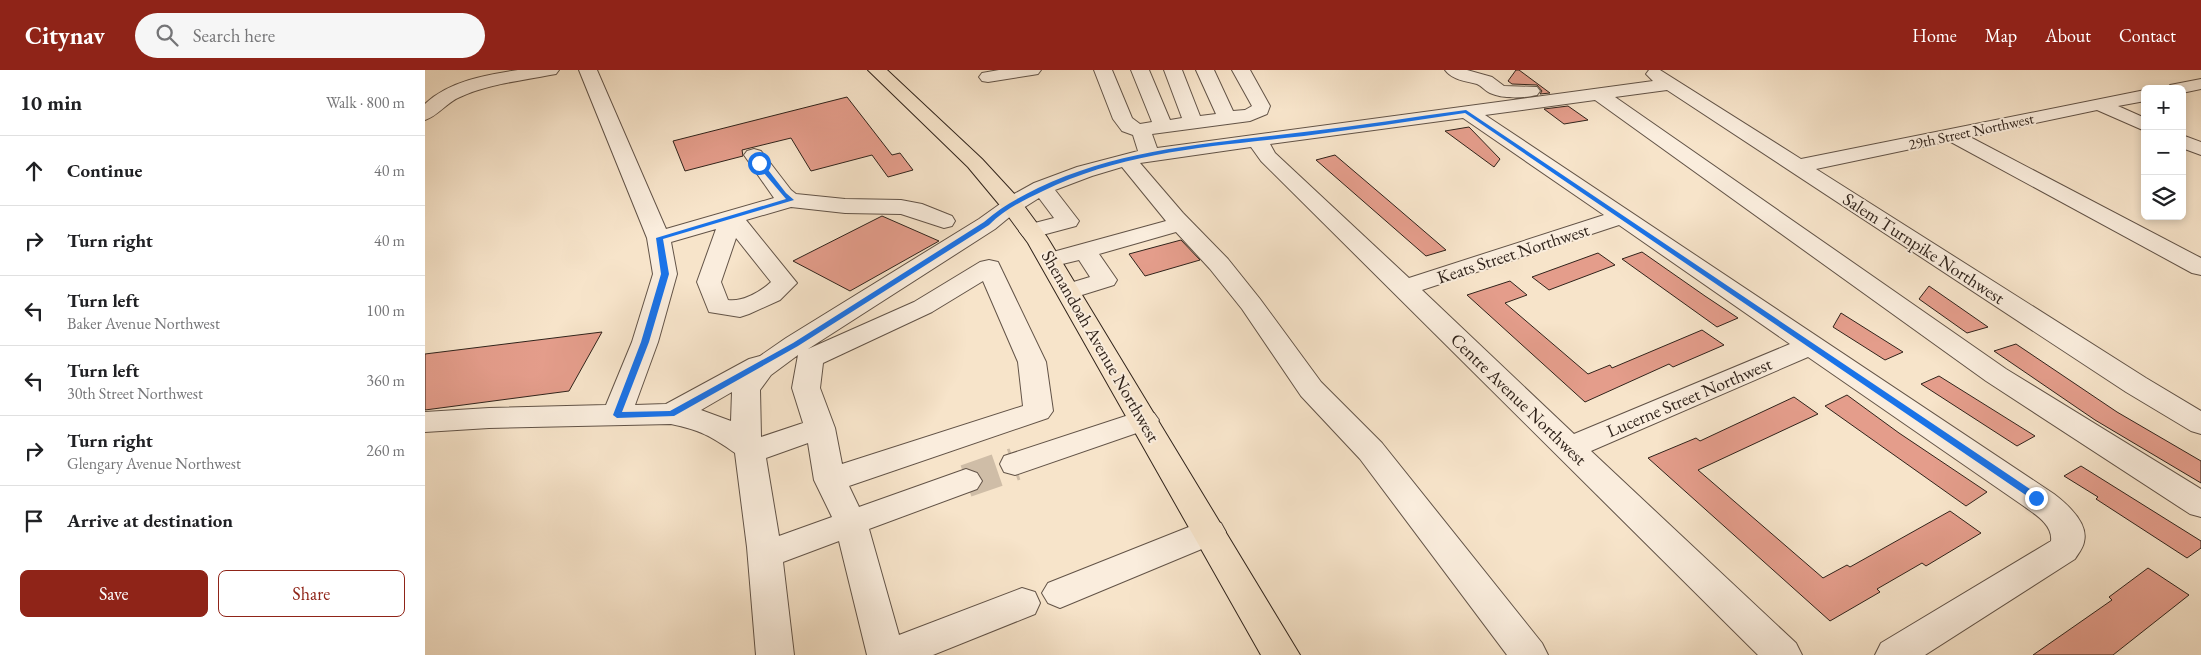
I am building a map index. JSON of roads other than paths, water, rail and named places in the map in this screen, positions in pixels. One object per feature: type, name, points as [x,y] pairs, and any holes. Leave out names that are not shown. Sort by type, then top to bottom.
[{"type":"main road","name":"Shenandoah Avenue Northwest","points":[[877,70],[975,162],[1031,231],[1069,291],[1281,655]]},
{"type":"street","points":[[425,114],[434,103],[443,97],[467,87],[550,70]]},
{"type":"street","points":[[588,70],[659,238],[665,274],[645,342],[617,415]]},
{"type":"street","points":[[988,77],[1031,70]]},
{"type":"street","points":[[1103,70],[1123,119],[1129,127],[1142,132],[1150,128],[1250,115],[1260,110],[1261,106],[1241,70]]},
{"type":"street","points":[[1140,70],[1163,126]]},
{"type":"street","points":[[1173,70],[1193,122]]},
{"type":"street","points":[[1205,70],[1227,118]]},
{"type":"street","points":[[1454,70],[1465,76],[1486,82],[1496,89],[1510,92],[1528,90],[1545,100]]},
{"type":"street","name":"Salem Turnpike Northwest","points":[[1649,70],[2127,380],[2201,424]]},
{"type":"street","points":[[671,414],[795,344],[987,224],[1001,210],[1011,204],[1088,169],[1137,157],[1670,84]]},
{"type":"street","points":[[2186,87],[2201,84]]},
{"type":"street","points":[[1597,93],[1996,375],[2201,505]]},
{"type":"street","name":"29th Street Northwest","points":[[1798,166],[2141,96]]},
{"type":"street","points":[[2098,104],[2141,122]]},
{"type":"street","points":[[1466,111],[1809,346],[2052,509],[2063,522],[2069,534],[2067,545],[2063,550],[1895,655]]},
{"type":"street","points":[[1142,132],[1137,157],[1180,224],[1219,264],[1251,304],[1311,390],[1371,451],[1529,655]]},
{"type":"street","points":[[1951,135],[2201,268]]},
{"type":"street","name":"Centre Avenue Northwest","points":[[1259,140],[1261,148],[1268,157],[1783,655]]},
{"type":"street","points":[[2186,143],[2201,149]]},
{"type":"street","points":[[754,155],[783,194],[790,200]]},
{"type":"street","points":[[1031,231],[1068,221],[1043,189]]},
{"type":"street","points":[[659,238],[790,200],[845,206],[901,207],[914,209],[944,221]]},
{"type":"street","name":"Keats Street Northwest","points":[[1404,288],[1622,217]]},
{"type":"street","points":[[1050,260],[1180,224]]},
{"type":"street","points":[[1069,291],[1105,280],[1085,251]]},
{"type":"street","points":[[886,655],[851,523],[830,480],[820,428],[806,388],[810,358],[923,307],[989,267],[1032,362],[1038,411],[1053,451]]},
{"type":"street","points":[[775,655],[764,555],[748,449],[746,390],[752,378],[761,369],[795,344]]},
{"type":"street","name":"Lucerne Street Northwest","points":[[1569,448],[1809,346]]},
{"type":"street","points":[[830,480],[1038,411]]},
{"type":"street","points":[[425,422],[489,418],[671,414],[698,420],[721,428],[748,449]]},
{"type":"street","points":[[1015,464],[1144,420]]},
{"type":"street","points":[[748,449],[820,428]]},
{"type":"street","points":[[764,555],[967,481]]},
{"type":"street","points":[[1060,593],[1209,532]]},
{"type":"street","points":[[891,655],[1022,603]]},
{"type":"tunnel","points":[[966,481],[1015,464]]}]
